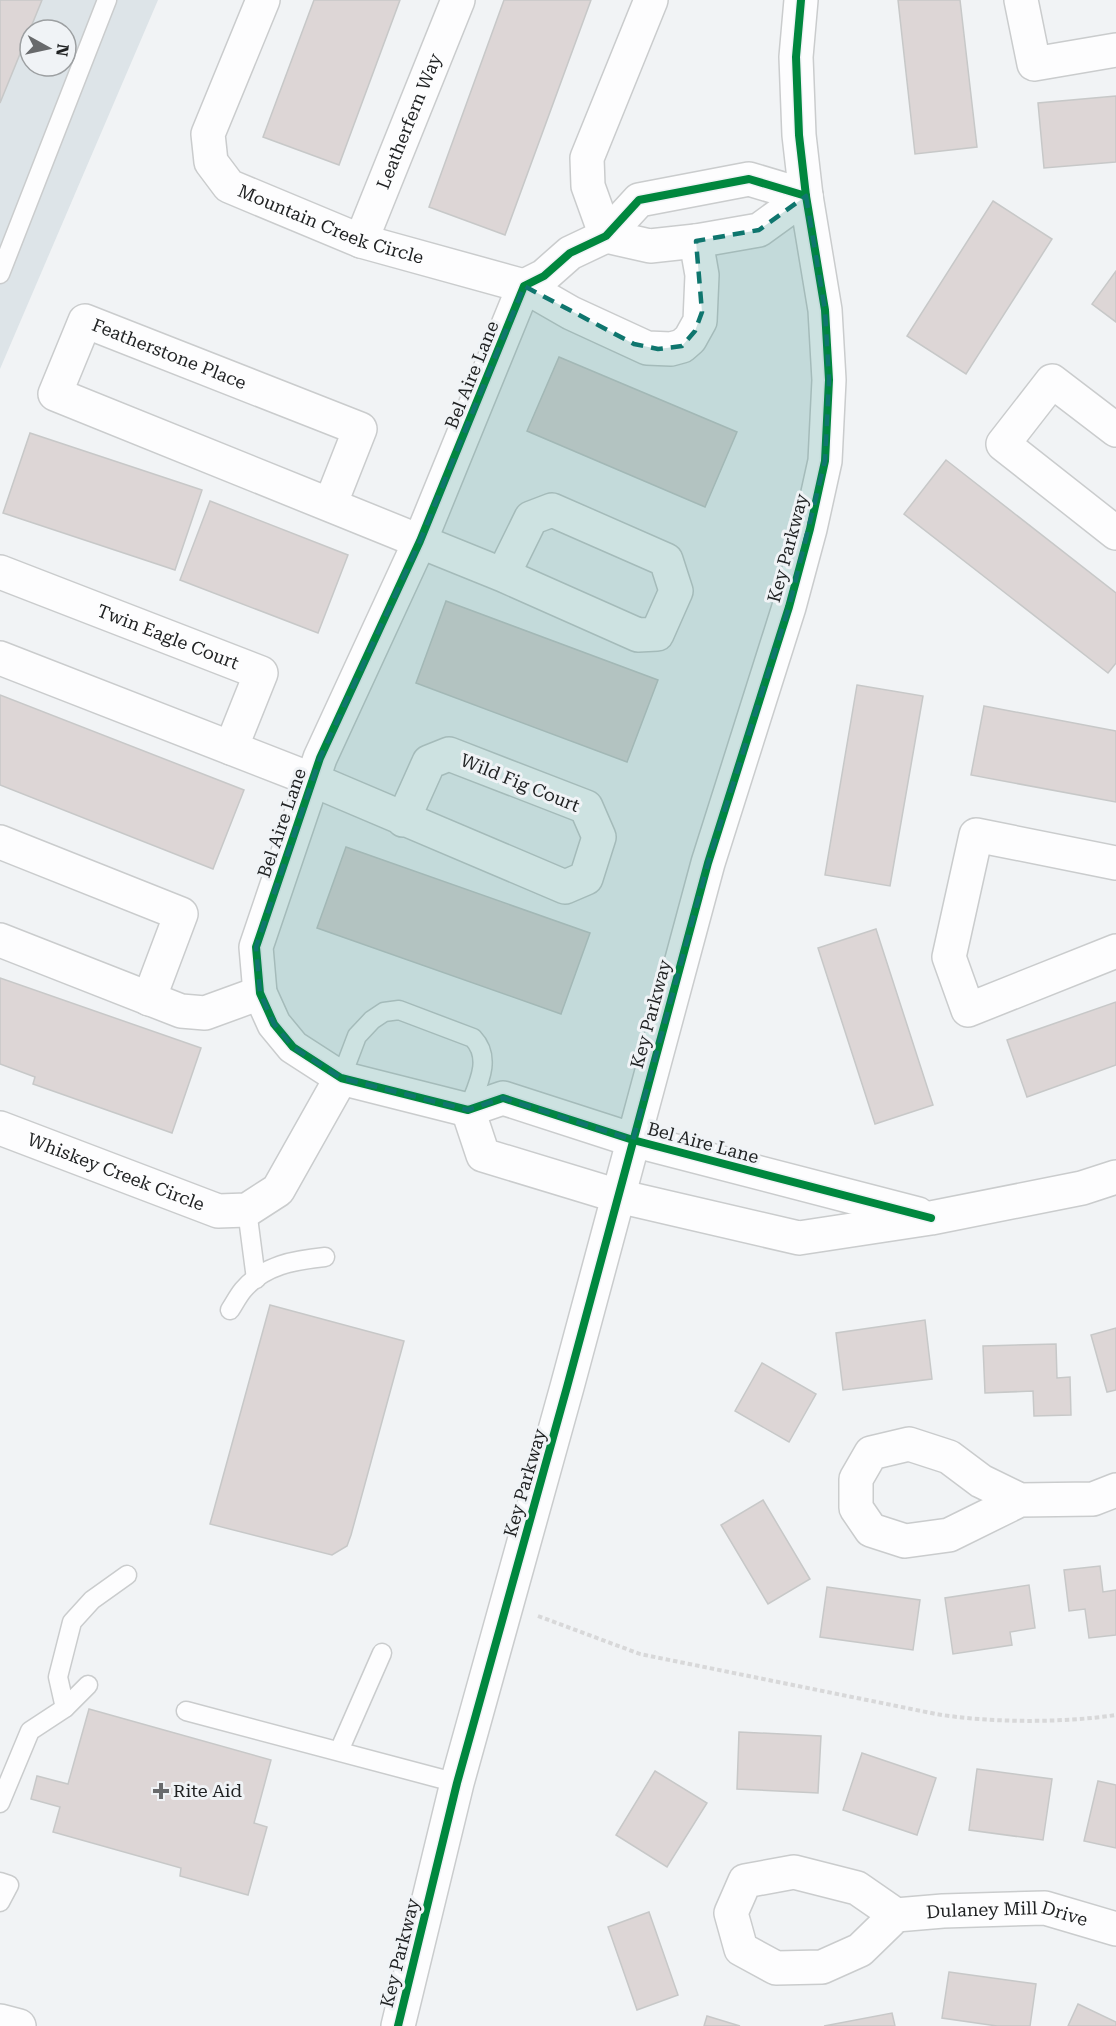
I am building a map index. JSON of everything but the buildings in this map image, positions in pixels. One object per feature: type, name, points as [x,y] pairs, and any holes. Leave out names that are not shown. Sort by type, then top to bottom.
[{"type":"street","name":"Mountain Creek Circle","points":[[263,0],[208,134],[211,162],[229,186],[361,242],[524,286],[571,313],[634,344],[647,348],[671,349],[682,345],[690,339],[700,321],[702,274],[696,241]]},
{"type":"street","name":"Leatherfern Way","points":[[361,242],[458,0]]},
{"type":"street","points":[[606,236],[588,186],[587,158],[651,0]]},
{"type":"street","name":"Key Parkway","points":[[398,2026],[457,1783],[708,863],[801,563],[825,461],[829,380],[825,310],[806,196],[799,135],[796,57],[801,0]]},
{"type":"street","points":[[1021,0],[1034,64],[1116,50]]},
{"type":"street","points":[[524,286],[544,276],[570,252],[606,236],[639,200],[749,179],[806,196]]},
{"type":"street","points":[[606,236],[650,246],[759,230],[806,196]]},
{"type":"street","name":"Bel Aire Lane","points":[[524,286],[420,541],[320,758],[256,947],[260,993],[274,1024],[293,1047],[341,1078],[468,1110],[503,1098],[633,1140],[931,1218]]},
{"type":"street","name":"Featherstone Place","points":[[330,505],[360,429],[85,321],[56,394],[330,505],[420,541],[503,575],[638,635],[657,634],[676,591],[666,560],[552,510],[531,518],[503,575]]},
{"type":"street","points":[[1116,430],[1052,381],[1004,444],[1116,533]]},
{"type":"street","name":"Twin Eagle Court","points":[[0,572],[261,673],[231,748]]},
{"type":"street","points":[[0,658],[313,780]]},
{"type":"street","name":"Wild Fig Court","points":[[313,780],[403,820],[564,887],[586,878],[599,837],[586,807],[449,754],[429,762],[403,820]]},
{"type":"street","points":[[1116,863],[976,835],[949,957],[968,1010],[1116,951]]},
{"type":"street","points":[[0,842],[181,914],[149,999]]},
{"type":"street","points":[[0,940],[181,1011],[205,1013],[260,993]]},
{"type":"street","points":[[247,1210],[278,1190],[341,1078]]},
{"type":"street","name":"Bel Aire Lane","points":[[468,1110],[483,1155],[618,1196],[800,1238],[931,1218],[1082,1188],[1116,1177]]},
{"type":"street","name":"Whiskey Creek Circle","points":[[0,1128],[218,1211],[247,1210]]},
{"type":"street","points":[[1020,1500],[1093,1499],[1116,1490]]},
{"type":"street","name":"Dulaney Mill Drive","points":[[896,1915],[1045,1908],[1116,1929]]},
{"type":"street","points":[[0,2021],[19,2026]]},
{"type":"lane","points":[[0,274],[107,0]]},
{"type":"lane","points":[[341,1078],[357,1035],[384,1012],[399,1010],[473,1038],[481,1047],[484,1063],[468,1110]]},
{"type":"lane","points":[[247,1210],[256,1279]]},
{"type":"lane","points":[[230,1310],[243,1289],[267,1270],[293,1260],[325,1257]]},
{"type":"lane","points":[[65,1708],[58,1677],[72,1622],[92,1600],[127,1575]]},
{"type":"lane","points":[[339,1751],[382,1653]]},
{"type":"lane","points":[[0,1803],[30,1731],[65,1708],[88,1685]]},
{"type":"lane","points":[[186,1711],[457,1783]]},
{"type":"lane","points":[[0,1902],[5,1884]]},
{"type":"path","points":[[506,1606],[640,1654],[936,1714],[970,1720],[1087,1719],[1116,1715]]},
{"type":"highlighted area","points":[[806,196],[825,310],[829,380],[825,461],[789,607],[708,863],[633,1140],[503,1098],[468,1110],[341,1078],[293,1047],[274,1024],[260,993],[256,947],[320,758],[420,541],[524,286],[634,344],[658,349],[682,346],[695,331],[702,312],[696,241],[759,230]]},
{"type":"shaded area","points":[[0,0],[158,0],[0,369]]},
{"type":"cycle path","points":[[398,2026],[457,1783],[567,1387],[708,863],[789,607],[825,461],[829,380],[825,310],[806,196],[799,135],[796,57],[801,0]]},
{"type":"cycle path","points":[[806,196],[749,179],[639,200],[606,236],[570,253],[544,276],[524,286],[420,541],[320,758],[256,947],[260,993],[274,1024],[293,1047],[341,1078],[468,1110],[503,1098],[633,1140],[931,1218]]},
{"type":"place","name":"Rite Aid","points":[[161,1791]]}]
